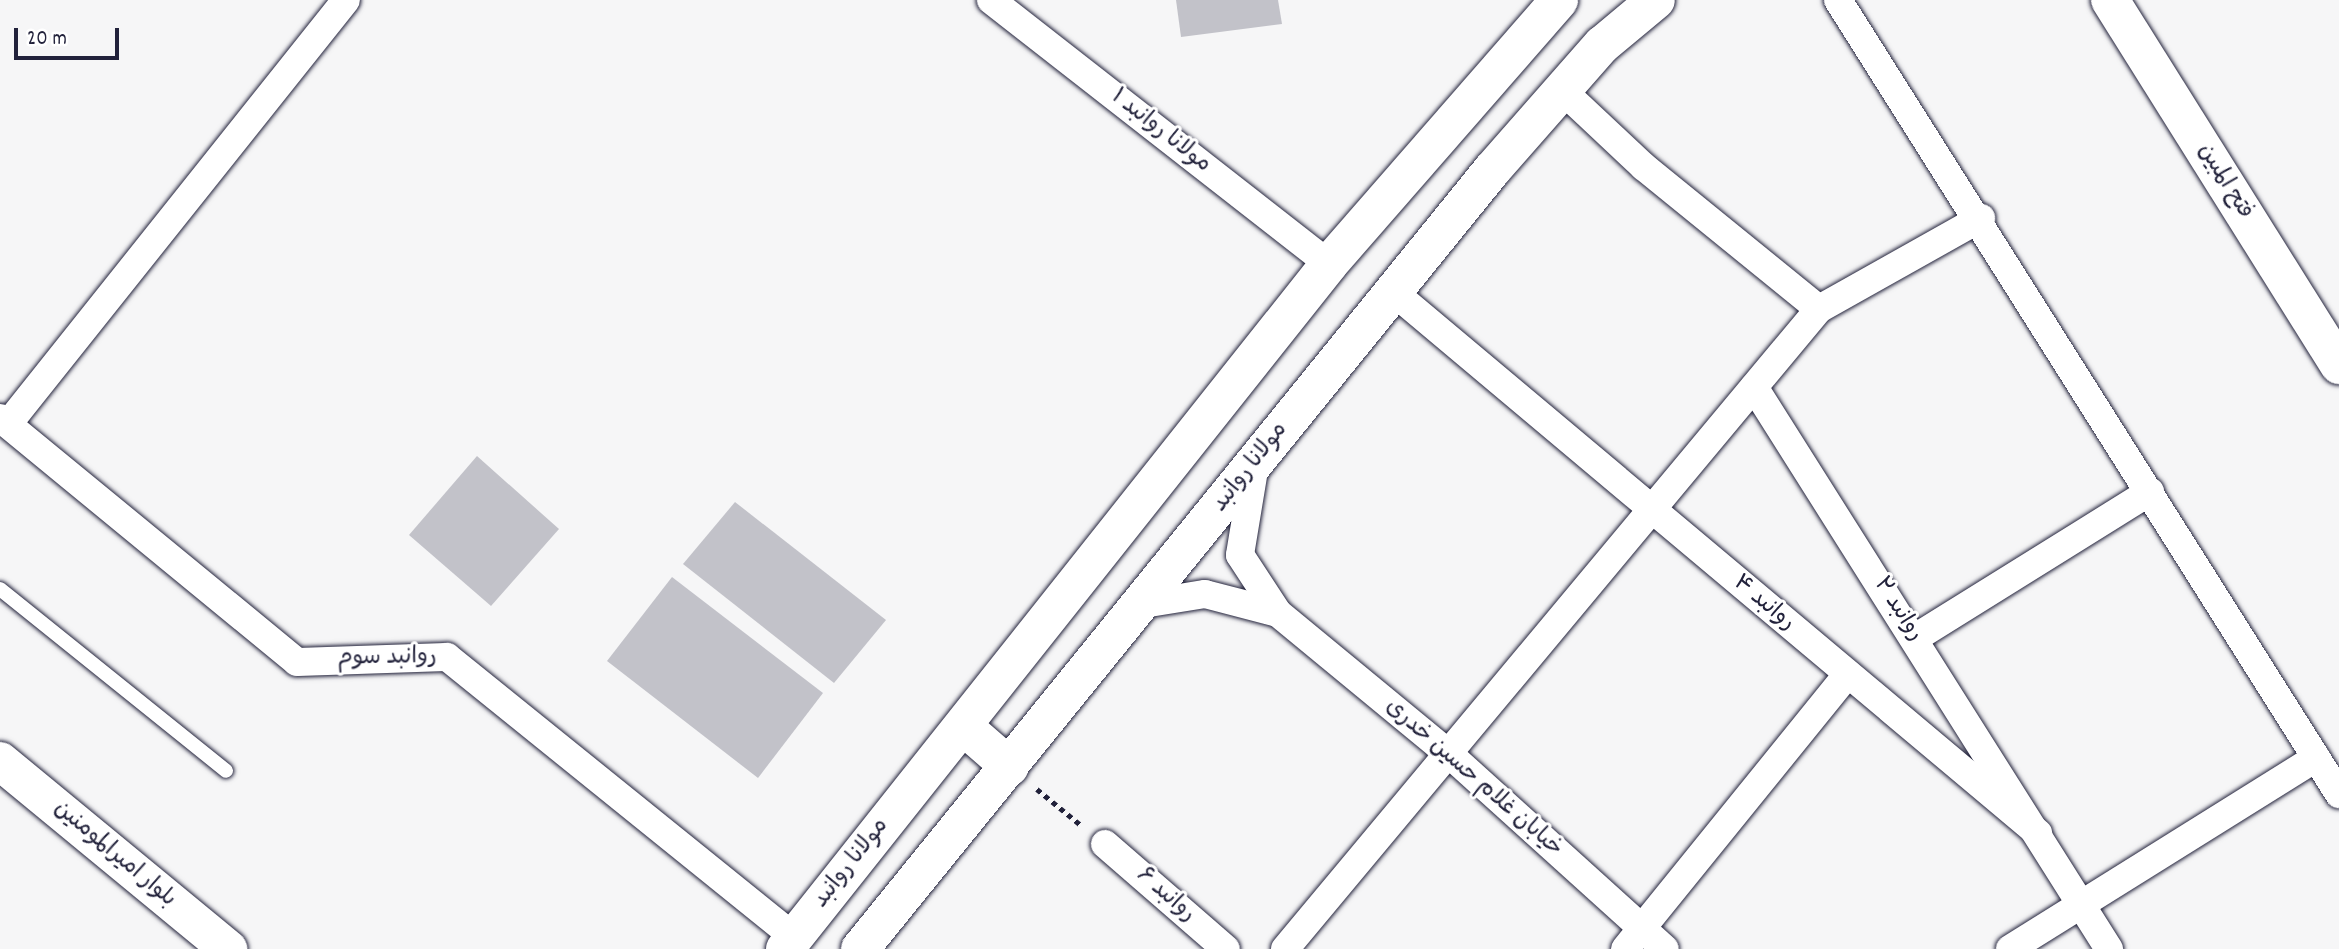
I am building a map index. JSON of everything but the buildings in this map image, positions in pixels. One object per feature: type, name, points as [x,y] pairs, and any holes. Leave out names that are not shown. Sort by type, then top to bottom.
[{"type":"street","points":[[4,421],[346,0]]},
{"type":"street","name":"مولانا روانبد ۱","points":[[991,0],[1329,264]]},
{"type":"street","name":"مولانا روانبد","points":[[790,943],[1329,264],[1559,0]]},
{"type":"street","name":"مولانا روانبد","points":[[860,949],[1143,604],[1391,290],[1602,45],[1656,0]]},
{"type":"street","points":[[1838,0],[1981,218],[2339,794]]},
{"type":"street","name":"فتح المبین","points":[[2110,0],[2339,365]]},
{"type":"street","points":[[1563,91],[1644,167],[1819,309]]},
{"type":"street","points":[[1285,949],[1819,309],[1981,218]]},
{"type":"street","name":"روانبد ۴","points":[[1391,290],[2039,833]]},
{"type":"street","name":"روانبد ۲","points":[[1754,387],[2039,833],[2109,949]]},
{"type":"street","name":"روانبد سوم","points":[[4,421],[297,662],[447,657],[790,943]]},
{"type":"street","points":[[1256,463],[1240,555],[1278,613]]},
{"type":"street","points":[[1915,638],[2150,492]]},
{"type":"street","points":[[1143,604],[1205,594],[1278,613]]},
{"type":"street","name":"خیابان غلام حسین خدری","points":[[1278,613],[1448,753],[1633,939],[1665,949]]},
{"type":"street","points":[[1633,939],[1848,674]]},
{"type":"street","points":[[962,726],[1010,767]]},
{"type":"street","points":[[2010,949],[2316,758]]},
{"type":"street","name":"بلوار امیرالمومنین","points":[[0,761],[228,949]]},
{"type":"street","name":"روانبد ۶","points":[[1105,844],[1226,949]]},
{"type":"lane","points":[[0,589],[226,771]]},
{"type":"path","points":[[1010,767],[1105,844]]}]
